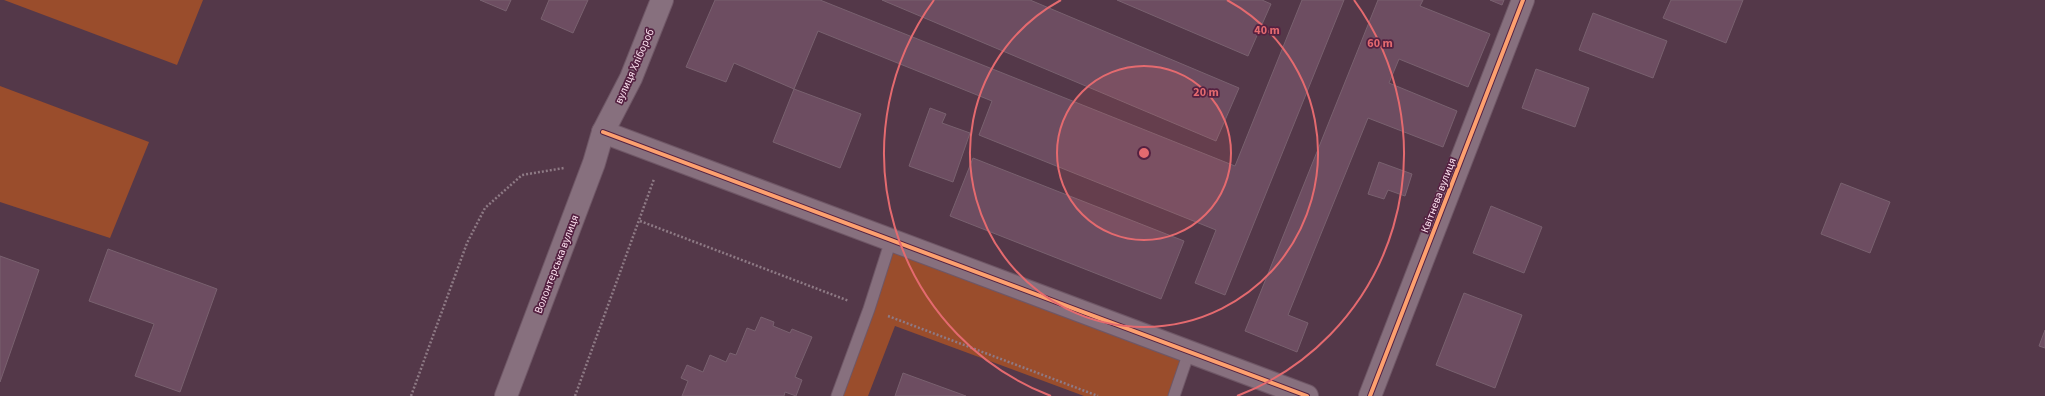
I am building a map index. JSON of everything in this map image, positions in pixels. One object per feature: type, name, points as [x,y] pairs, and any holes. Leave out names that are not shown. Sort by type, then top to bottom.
[{"type":"street","name":"вулиця Хлібороб","points":[[603,132],[631,78],[662,0]]},
{"type":"street","name":"Квітнева вулиця","points":[[1370,396],[1523,0]]},
{"type":"street","points":[[603,132],[1307,396]]},
{"type":"street","name":"Волонтерська вулиця","points":[[506,396],[594,163],[603,132]]},
{"type":"lane","points":[[837,396],[869,309],[891,240]]},
{"type":"lane","points":[[1174,396],[1189,352]]},
{"type":"path","points":[[575,396],[640,221],[662,154]]},
{"type":"path","points":[[411,396],[467,243],[485,208],[522,174],[594,163]]},
{"type":"shaded area","points":[[4,0],[203,0],[177,65]]},
{"type":"shaded area","points":[[0,86],[149,142],[110,238],[0,202]]},
{"type":"shaded area","points":[[891,240],[1189,352],[1174,396],[1084,396],[895,326],[868,396],[837,396]]},
{"type":"building","points":[[480,0],[511,0],[506,11]]},
{"type":"building","points":[[549,0],[588,0],[573,33],[541,19]]},
{"type":"building","points":[[715,0],[820,0],[1235,166],[1302,0],[1344,0],[1225,295],[1195,283],[1216,230],[979,135],[992,101],[818,31],[794,89],[734,63],[726,82],[686,67]]},
{"type":"building","points":[[882,0],[1030,0],[1239,88],[1216,141]]},
{"type":"building","points":[[1117,0],[1262,0],[1271,4],[1248,56]]},
{"type":"building","points":[[1378,0],[1423,0],[1420,6],[1490,34],[1468,87],[1399,59],[1389,83],[1457,111],[1443,147],[1368,118],[1288,315],[1308,323],[1297,352],[1245,331]]},
{"type":"building","points":[[1490,0],[1504,0],[1502,5]]},
{"type":"building","points":[[1671,0],[1743,0],[1726,43],[1663,18]]},
{"type":"building","points":[[1593,13],[1667,41],[1653,78],[1579,50]]},
{"type":"building","points":[[1536,69],[1589,88],[1575,127],[1522,108]]},
{"type":"building","points":[[794,89],[861,114],[840,168],[773,142]]},
{"type":"building","points":[[930,108],[946,114],[942,123],[970,133],[953,182],[909,166]]},
{"type":"building","points":[[973,158],[1184,241],[1161,299],[950,216]]},
{"type":"building","points":[[1379,162],[1412,174],[1405,196],[1388,190],[1384,199],[1368,194]]},
{"type":"building","points":[[1841,183],[1890,202],[1870,253],[1821,234]]},
{"type":"building","points":[[1491,206],[1542,227],[1524,273],[1473,253]]},
{"type":"building","points":[[108,249],[217,289],[180,392],[135,376],[154,324],[89,301]]},
{"type":"building","points":[[0,256],[39,270],[0,382]]},
{"type":"building","points":[[1464,293],[1522,315],[1495,388],[1436,365]]},
{"type":"building","points":[[761,317],[774,322],[773,326],[790,333],[792,329],[812,337],[795,377],[802,380],[796,396],[785,392],[784,396],[682,396],[688,381],[681,378],[687,365],[703,372],[710,355],[726,362],[730,353],[736,355],[747,328],[755,331]]},
{"type":"building","points":[[2045,330],[2045,348],[2039,346]]},
{"type":"building","points":[[903,373],[966,396],[895,396]]},
{"type":"cycle path","points":[[1370,396],[1523,0]]},
{"type":"cycle path","points":[[603,132],[1307,396]]}]
